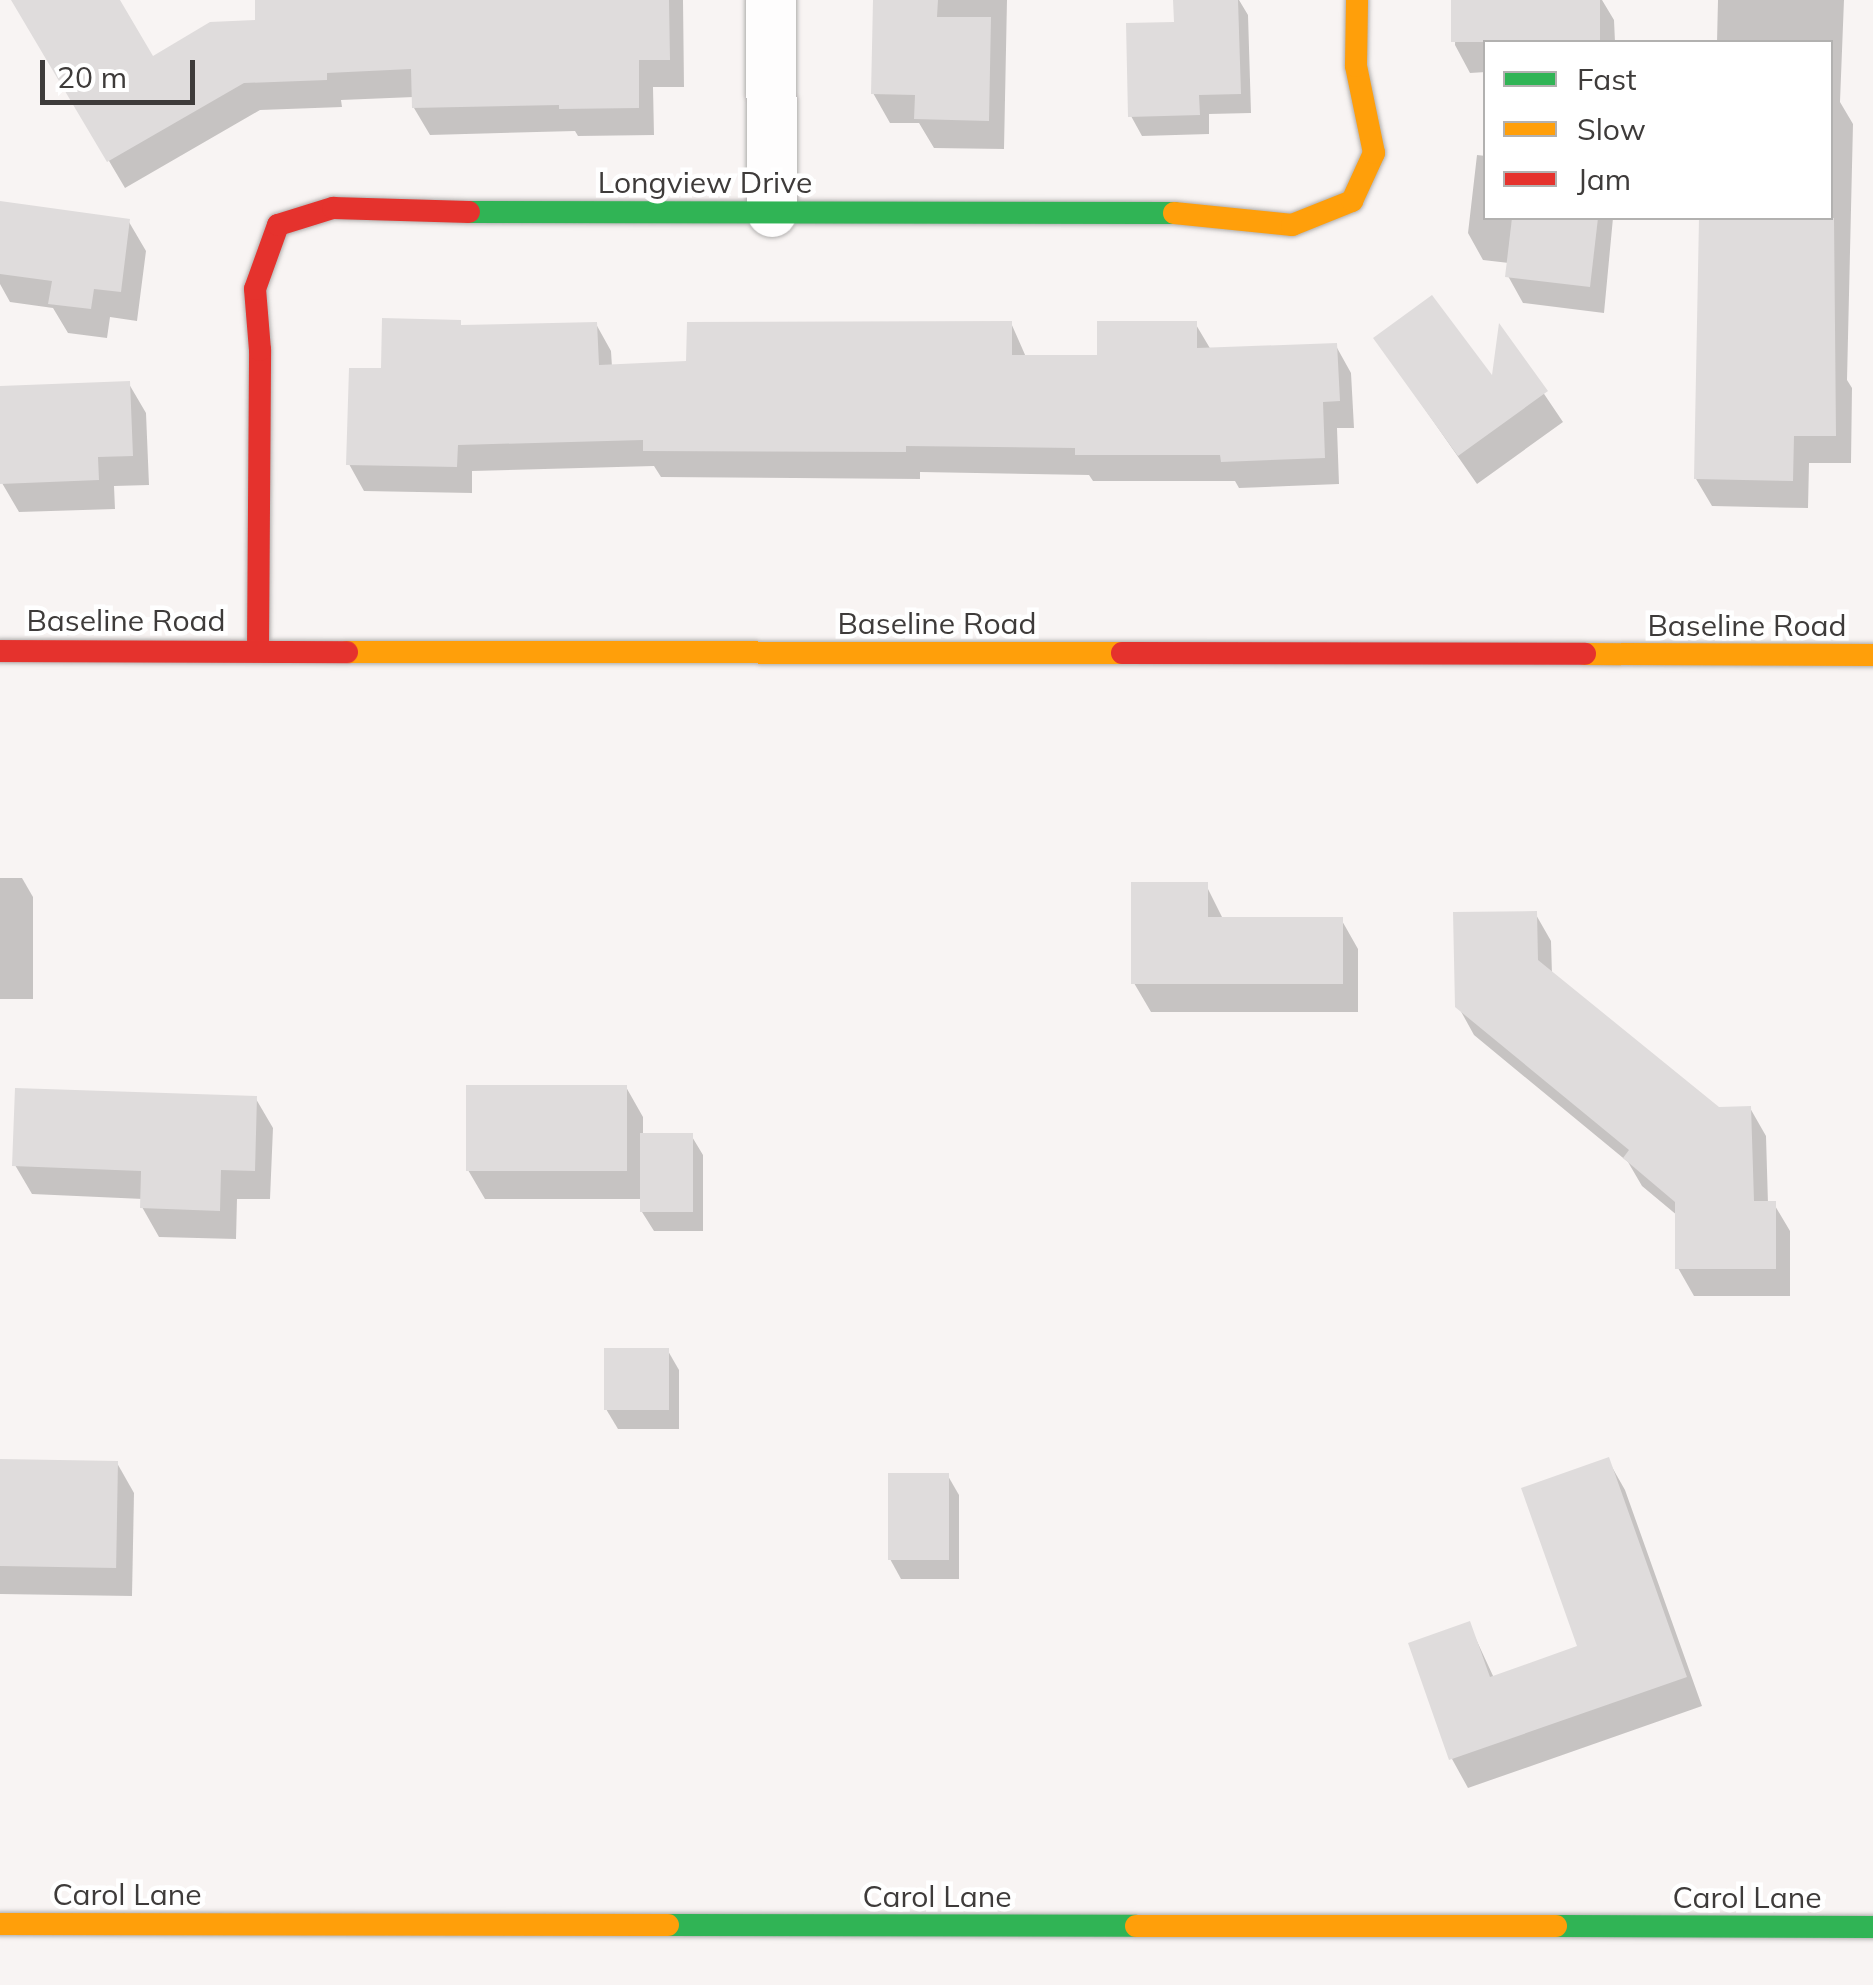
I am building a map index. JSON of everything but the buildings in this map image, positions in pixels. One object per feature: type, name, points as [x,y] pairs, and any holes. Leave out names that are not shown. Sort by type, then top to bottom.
[{"type":"street","points":[[770,0],[772,212]]},
{"type":"street","name":"Longview Drive","points":[[258,650],[260,350],[254,289],[278,224],[333,208],[421,212],[1192,213],[1292,224],[1352,201],[1374,153],[1356,66],[1357,0]]},
{"type":"street","name":"Baseline Road","points":[[0,651],[1873,655]]},
{"type":"street","name":"Carol Lane","points":[[0,1924],[1873,1927]]},
{"type":"traffic: fast","points":[[469,212],[1174,213]]},
{"type":"traffic: fast","points":[[668,1925],[1136,1926]]},
{"type":"traffic: fast","points":[[1556,1926],[1873,1927]]},
{"type":"traffic: slow","points":[[1174,213],[1292,225],[1352,201],[1374,153],[1356,66],[1357,0]]},
{"type":"traffic: slow","points":[[347,652],[1122,653]]},
{"type":"traffic: slow","points":[[1585,654],[1873,655]]},
{"type":"traffic: slow","points":[[0,1924],[668,1925]]},
{"type":"traffic: slow","points":[[1136,1926],[1556,1926]]},
{"type":"traffic: jam","points":[[258,650],[260,350],[255,289],[278,225],[333,208],[469,212]]},
{"type":"traffic: jam","points":[[0,651],[347,652]]},
{"type":"traffic: jam","points":[[1122,653],[1585,654]]}]
